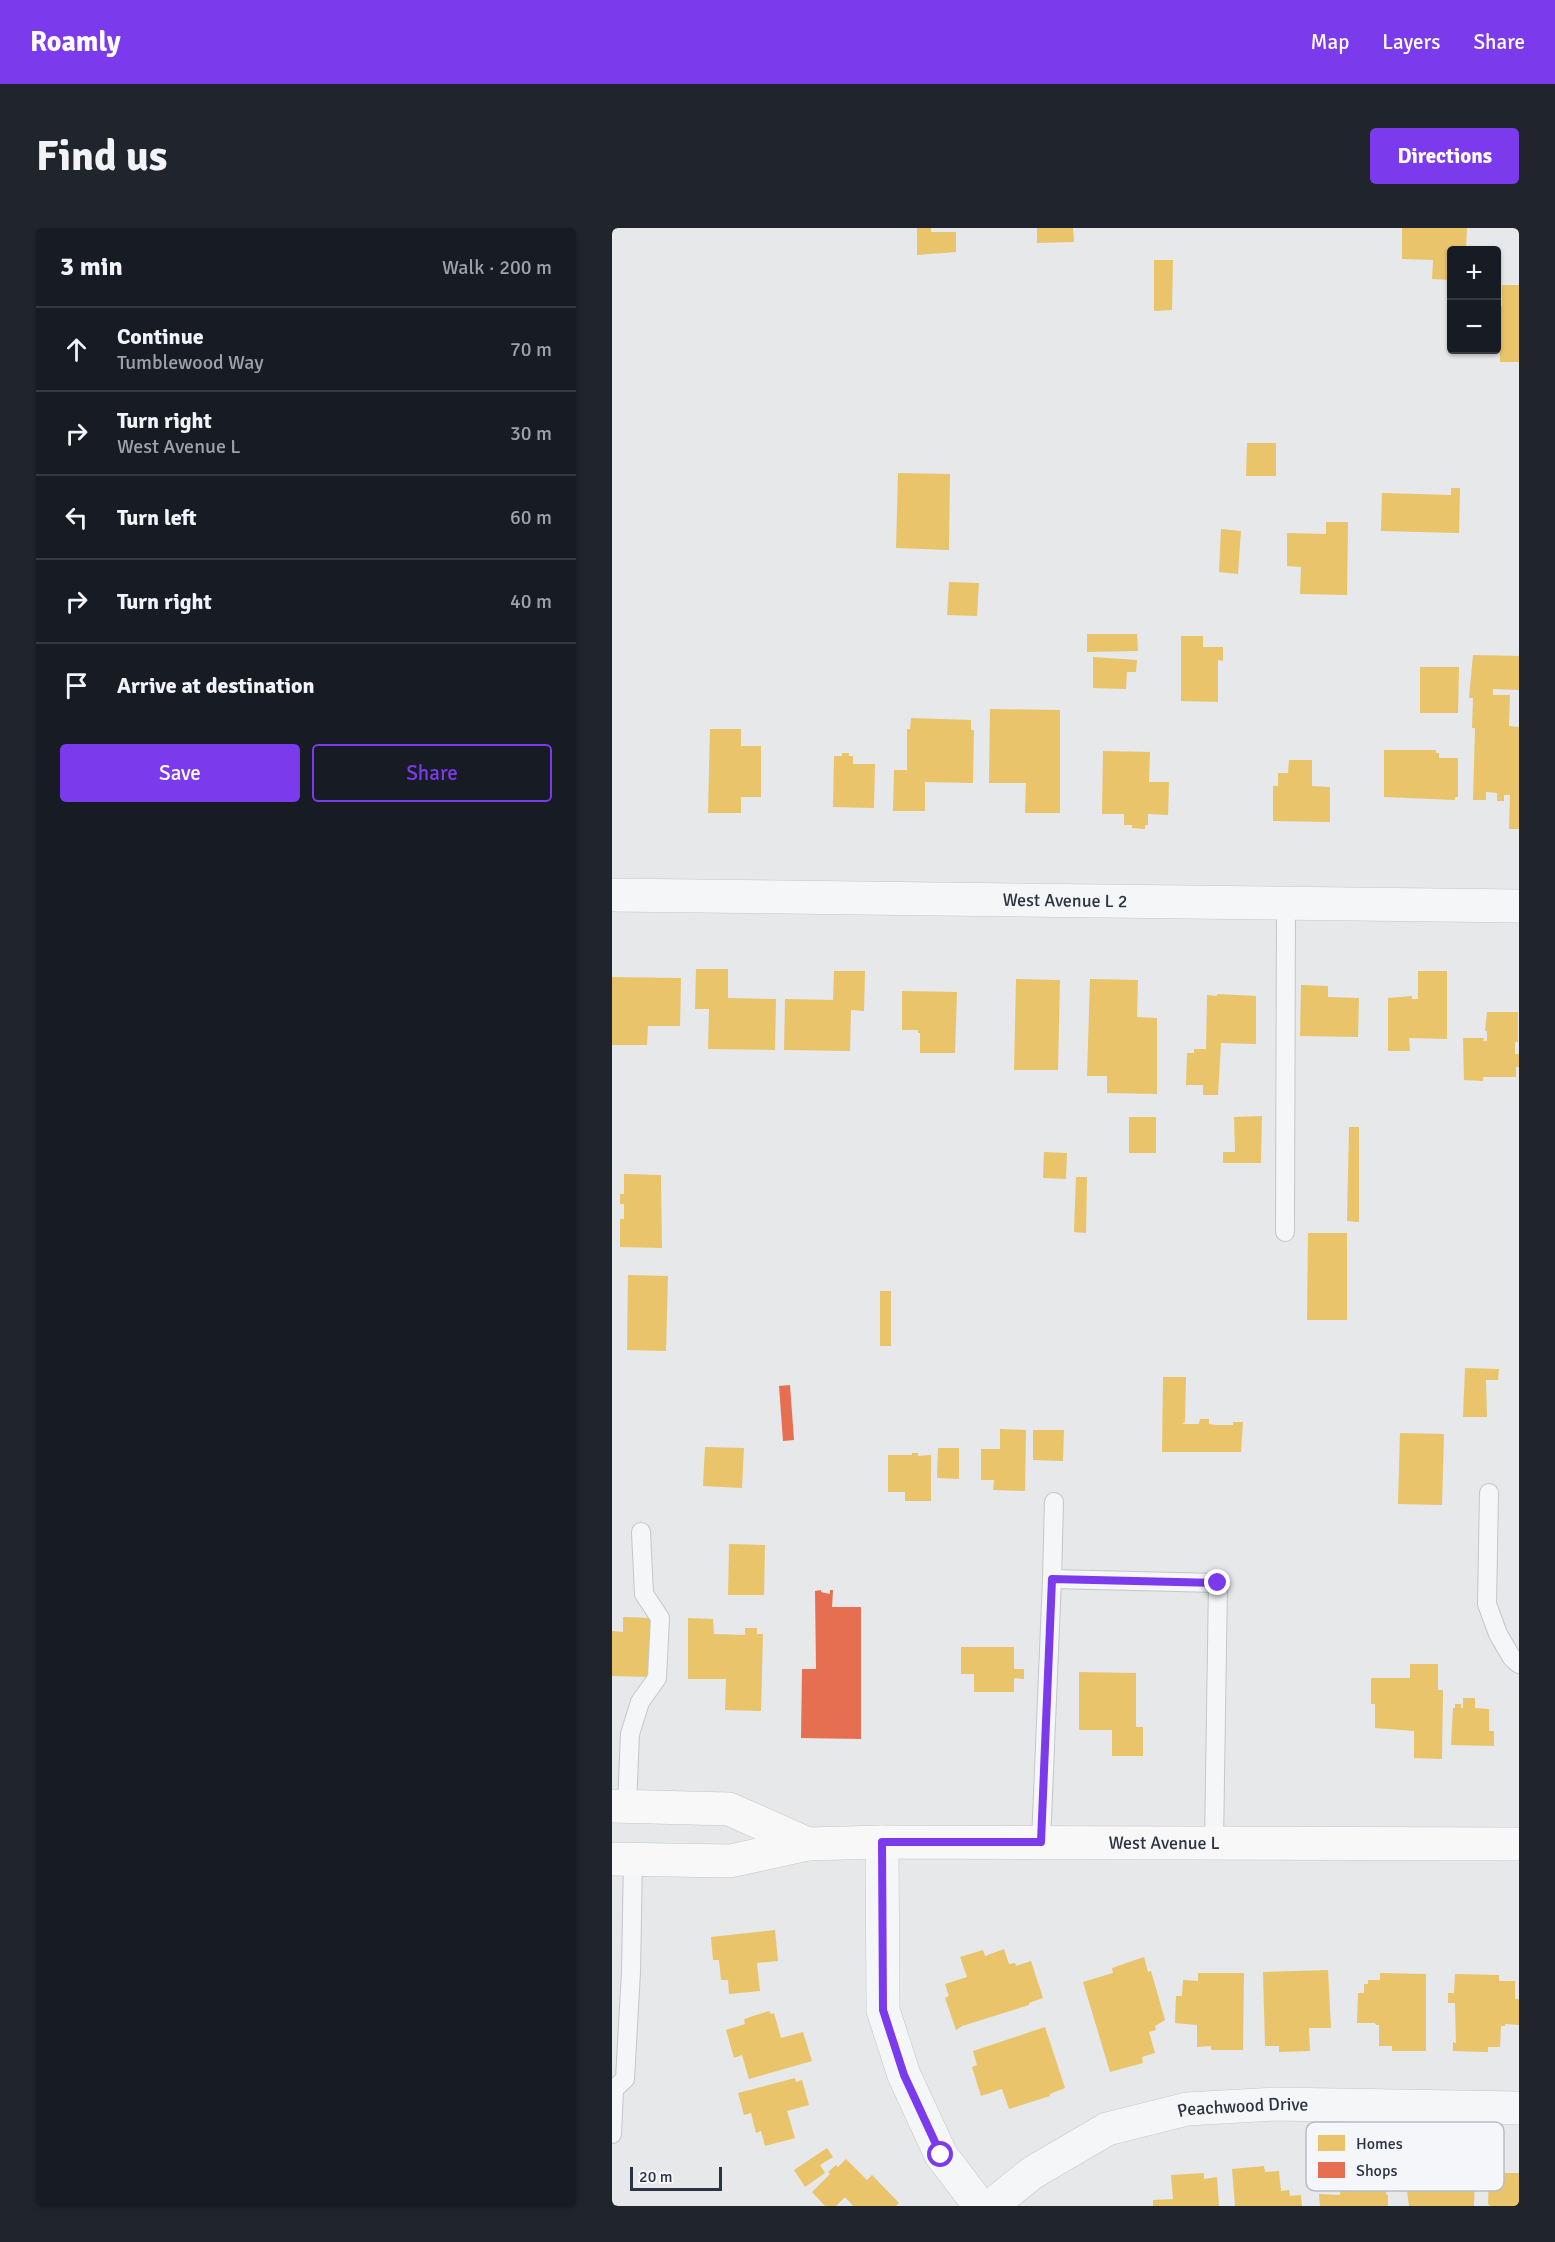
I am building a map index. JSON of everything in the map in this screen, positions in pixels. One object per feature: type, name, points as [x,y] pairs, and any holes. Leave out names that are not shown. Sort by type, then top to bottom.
[{"type":"main road","name":"West Avenue L","points":[[620,1806],[729,1809],[808,1844]]},
{"type":"main road","name":"West Avenue L","points":[[622,1859],[730,1860],[808,1844],[882,1842],[1519,1844]]},
{"type":"street","name":"West Avenue L 2","points":[[612,895],[1519,906]]},
{"type":"street","points":[[882,1842],[883,2010],[904,2075],[941,2155],[980,2206]]},
{"type":"street","name":"Peachwood Drive","points":[[991,2206],[1032,2173],[1107,2129],[1187,2109],[1276,2104],[1519,2108]]},
{"type":"lane","points":[[1284,1232],[1287,903]]},
{"type":"lane","points":[[1489,1493],[1487,1604],[1498,1634],[1512,1658],[1519,1664]]},
{"type":"lane","points":[[1041,1842],[1054,1502]]},
{"type":"lane","points":[[620,1806],[630,1734],[640,1702],[657,1678],[660,1618],[644,1594],[641,1533]]},
{"type":"lane","points":[[1052,1579],[1218,1583],[1214,1843]]},
{"type":"lane","points":[[612,2134],[613,2091],[626,2079],[631,1972],[622,1859]]},
{"type":"building: Homes","points":[[917,228],[931,228],[931,232],[956,232],[956,252],[917,255]]},
{"type":"building: Homes","points":[[1037,228],[1073,228],[1074,242],[1037,243]]},
{"type":"building: Homes","points":[[1402,228],[1467,228],[1466,246],[1447,246],[1447,280],[1432,279],[1433,260],[1402,259]]},
{"type":"building: Homes","points":[[1154,260],[1173,260],[1172,310],[1154,311]]},
{"type":"building: Homes","points":[[1502,285],[1519,285],[1519,362],[1500,362]]},
{"type":"building: Homes","points":[[1247,443],[1276,443],[1276,476],[1246,476]]},
{"type":"building: Homes","points":[[898,473],[950,474],[949,550],[896,548]]},
{"type":"building: Homes","points":[[1451,488],[1460,488],[1459,533],[1381,531],[1382,493],[1451,495]]},
{"type":"building: Homes","points":[[1326,522],[1348,522],[1347,595],[1300,594],[1301,567],[1287,566],[1287,533],[1326,534]]},
{"type":"building: Homes","points":[[1221,529],[1241,531],[1238,574],[1219,572]]},
{"type":"building: Homes","points":[[949,582],[979,583],[977,616],[947,615]]},
{"type":"building: Homes","points":[[1087,634],[1137,634],[1138,651],[1087,652]]},
{"type":"building: Homes","points":[[1181,636],[1203,636],[1203,647],[1223,647],[1223,661],[1218,660],[1218,702],[1181,701]]},
{"type":"building: Homes","points":[[1473,655],[1519,656],[1519,690],[1493,689],[1493,695],[1510,695],[1509,726],[1519,727],[1519,829],[1509,829],[1510,795],[1504,795],[1504,801],[1497,801],[1497,793],[1486,792],[1486,800],[1473,800],[1475,728],[1472,728],[1473,698],[1469,698]]},
{"type":"building: Homes","points":[[1093,657],[1137,660],[1136,672],[1127,672],[1126,689],[1093,688]]},
{"type":"building: Homes","points":[[1420,667],[1459,667],[1458,713],[1420,713]]},
{"type":"building: Homes","points":[[990,709],[1060,710],[1060,813],[1025,813],[1026,783],[989,783]]},
{"type":"building: Homes","points":[[911,718],[971,720],[971,730],[974,730],[973,783],[925,782],[925,811],[893,811],[894,770],[907,770],[907,729],[910,729]]},
{"type":"building: Homes","points":[[710,729],[741,729],[741,746],[761,746],[761,797],[741,797],[741,813],[708,813]]},
{"type":"building: Homes","points":[[1384,750],[1436,750],[1439,758],[1458,758],[1458,797],[1455,797],[1455,800],[1384,797]]},
{"type":"building: Homes","points":[[1103,751],[1150,752],[1149,782],[1169,782],[1168,815],[1148,814],[1148,825],[1145,825],[1145,829],[1124,825],[1124,814],[1102,814]]},
{"type":"building: Homes","points":[[842,753],[849,753],[849,756],[853,756],[853,764],[875,764],[874,808],[833,807],[834,756],[842,756]]},
{"type":"building: Homes","points":[[1289,760],[1312,760],[1312,786],[1330,787],[1330,822],[1273,821],[1273,786],[1278,786],[1278,773],[1288,773]]},
{"type":"building: Homes","points":[[696,969],[728,969],[728,998],[776,999],[775,1050],[708,1049],[709,1009],[695,1009]]},
{"type":"building: Homes","points":[[834,971],[865,971],[864,1011],[851,1010],[850,1051],[784,1050],[785,999],[833,1000]]},
{"type":"building: Homes","points":[[1418,971],[1447,971],[1447,1039],[1409,1038],[1410,1051],[1388,1051],[1388,998],[1412,996],[1412,999],[1418,999]]},
{"type":"building: Homes","points":[[612,977],[681,978],[680,1026],[648,1026],[647,1045],[612,1045]]},
{"type":"building: Homes","points":[[1016,979],[1060,980],[1058,1070],[1014,1070]]},
{"type":"building: Homes","points":[[1090,979],[1138,980],[1137,1017],[1157,1018],[1157,1094],[1107,1093],[1107,1076],[1087,1076]]},
{"type":"building: Homes","points":[[1301,985],[1328,986],[1328,997],[1359,998],[1358,1037],[1300,1036]]},
{"type":"building: Homes","points":[[902,991],[957,992],[955,1053],[920,1053],[918,1030],[902,1030]]},
{"type":"building: Homes","points":[[1217,994],[1256,996],[1256,1044],[1221,1043],[1218,1095],[1203,1095],[1203,1085],[1186,1085],[1187,1053],[1194,1053],[1194,1049],[1206,1049],[1207,995],[1217,996]]},
{"type":"building: Homes","points":[[1487,1012],[1518,1012],[1518,1042],[1515,1042],[1515,1054],[1519,1054],[1519,1067],[1516,1067],[1516,1077],[1483,1077],[1483,1081],[1464,1080],[1463,1038],[1484,1038],[1483,1041],[1487,1041],[1487,1031],[1485,1031]]},
{"type":"building: Homes","points":[[1262,1116],[1261,1163],[1223,1163],[1223,1152],[1235,1152],[1234,1117]]},
{"type":"building: Homes","points":[[1129,1117],[1156,1117],[1156,1153],[1129,1153]]},
{"type":"building: Homes","points":[[1349,1127],[1359,1127],[1359,1222],[1347,1221]]},
{"type":"building: Homes","points":[[1044,1152],[1067,1153],[1066,1179],[1043,1178]]},
{"type":"building: Homes","points":[[624,1174],[661,1175],[662,1248],[620,1247],[620,1219],[624,1219],[624,1204],[620,1204],[620,1194],[624,1194]]},
{"type":"building: Homes","points":[[1076,1177],[1087,1177],[1086,1233],[1074,1232]]},
{"type":"building: Homes","points":[[1308,1233],[1347,1233],[1347,1320],[1307,1320]]},
{"type":"building: Homes","points":[[628,1275],[668,1276],[666,1351],[627,1350]]},
{"type":"building: Homes","points":[[880,1291],[891,1291],[891,1346],[880,1346]]},
{"type":"building: Homes","points":[[1465,1368],[1499,1369],[1498,1380],[1486,1380],[1487,1417],[1463,1417]]},
{"type":"building: Homes","points":[[1163,1377],[1186,1377],[1185,1422],[1182,1424],[1199,1424],[1200,1419],[1209,1419],[1209,1424],[1217,1425],[1233,1425],[1233,1422],[1243,1422],[1241,1452],[1162,1452]]},
{"type":"building: Homes","points":[[1000,1429],[1026,1430],[1025,1491],[993,1490],[994,1480],[981,1480],[981,1449],[1000,1449]]},
{"type":"building: Homes","points":[[1033,1430],[1064,1430],[1063,1461],[1033,1460]]},
{"type":"building: Homes","points":[[1400,1433],[1444,1434],[1442,1505],[1398,1504]]},
{"type":"building: Homes","points":[[705,1447],[744,1448],[742,1488],[703,1486]]},
{"type":"building: Homes","points":[[938,1448],[959,1448],[959,1479],[937,1478]]},
{"type":"building: Homes","points":[[912,1453],[918,1453],[918,1456],[931,1455],[931,1501],[905,1501],[905,1492],[888,1492],[888,1455],[912,1455]]},
{"type":"building: Homes","points":[[729,1544],[765,1545],[764,1595],[728,1595]]},
{"type":"building: Homes","points":[[623,1617],[652,1618],[650,1677],[612,1676],[612,1631],[623,1632]]},
{"type":"building: Homes","points":[[688,1618],[713,1619],[714,1634],[745,1635],[745,1628],[757,1628],[757,1634],[763,1634],[761,1711],[725,1710],[726,1679],[688,1679]]},
{"type":"building: Homes","points":[[961,1647],[1014,1647],[1014,1669],[1024,1669],[1024,1679],[1014,1678],[1014,1692],[974,1692],[974,1674],[961,1674]]},
{"type":"building: Homes","points":[[1410,1664],[1438,1664],[1438,1690],[1443,1690],[1442,1759],[1414,1758],[1414,1731],[1375,1728],[1375,1704],[1371,1704],[1371,1678],[1410,1678]]},
{"type":"building: Homes","points":[[1079,1672],[1136,1673],[1136,1727],[1143,1727],[1143,1756],[1112,1756],[1112,1730],[1079,1730]]},
{"type":"building: Homes","points":[[1463,1698],[1475,1698],[1475,1708],[1489,1709],[1489,1731],[1494,1731],[1494,1746],[1451,1745],[1453,1708],[1455,1704],[1461,1704],[1463,1708]]},
{"type":"building: Homes","points":[[775,1930],[778,1961],[757,1963],[760,1991],[729,1994],[728,1980],[721,1980],[719,1960],[713,1960],[711,1937]]},
{"type":"building: Homes","points":[[1004,1949],[1009,1964],[1015,1963],[1016,1966],[1031,1961],[1043,1998],[956,2030],[945,1998],[949,1996],[945,1984],[967,1977],[960,1957],[983,1950],[985,1956]]},
{"type":"building: Homes","points":[[1144,1957],[1148,1972],[1151,1971],[1165,2020],[1155,2026],[1156,2030],[1149,2032],[1155,2053],[1142,2057],[1143,2063],[1110,2072],[1083,1982],[1113,1973],[1112,1968]]},
{"type":"building: Homes","points":[[1328,1970],[1331,2028],[1309,2028],[1310,2051],[1279,2052],[1279,2046],[1265,2046],[1263,1972]]},
{"type":"building: Homes","points":[[1198,1973],[1244,1973],[1243,2050],[1211,2050],[1211,2046],[1197,2047],[1197,2025],[1175,2023],[1176,1996],[1182,1996],[1183,1980],[1198,1981]]},
{"type":"building: Homes","points":[[1380,1973],[1426,1974],[1426,2051],[1392,2051],[1392,2046],[1379,2046],[1379,2025],[1357,2023],[1358,1993],[1364,1993],[1364,1984],[1368,1984],[1368,1980],[1380,1980]]},
{"type":"building: Homes","points":[[1455,1974],[1499,1975],[1499,1981],[1515,1981],[1515,1999],[1519,1999],[1519,2025],[1501,2026],[1500,2047],[1488,2047],[1488,2052],[1453,2051],[1453,2042],[1456,2043],[1455,2003],[1448,2003],[1448,1993],[1454,1993]]},
{"type":"building: Homes","points":[[769,2011],[771,2014],[774,2013],[781,2038],[803,2032],[812,2061],[749,2079],[742,2055],[734,2058],[726,2030],[745,2024],[744,2019]]},
{"type":"building: Homes","points":[[1045,2027],[1065,2088],[1050,2096],[1009,2109],[1002,2089],[981,2096],[972,2067],[977,2065],[973,2051]]},
{"type":"building: Homes","points":[[795,2078],[796,2082],[802,2080],[809,2105],[787,2111],[795,2138],[765,2146],[761,2131],[756,2133],[751,2113],[744,2115],[738,2093]]},
{"type":"building: Homes","points":[[827,2148],[833,2157],[820,2165],[825,2173],[805,2187],[794,2170]]},
{"type":"building: Homes","points":[[846,2159],[867,2180],[872,2175],[899,2203],[896,2206],[853,2206],[845,2197],[836,2206],[825,2206],[812,2192],[830,2174],[828,2172],[836,2165],[838,2167]]},
{"type":"building: Homes","points":[[1264,2166],[1265,2172],[1279,2171],[1281,2191],[1289,2190],[1290,2196],[1301,2195],[1302,2206],[1235,2206],[1232,2169]]},
{"type":"building: Homes","points":[[1204,2173],[1204,2179],[1217,2177],[1219,2206],[1153,2206],[1153,2200],[1173,2199],[1171,2175]]},
{"type":"building: Homes","points":[[1504,2173],[1519,2173],[1519,2206],[1490,2206],[1488,2191],[1504,2191]]},
{"type":"building: Homes","points":[[1340,2191],[1386,2191],[1388,2206],[1320,2206],[1319,2194],[1340,2195]]},
{"type":"building: Homes","points":[[1407,2191],[1474,2191],[1474,2206],[1409,2206]]},
{"type":"building: Shops","points":[[790,1385],[794,1440],[783,1441],[779,1386]]},
{"type":"building: Shops","points":[[821,1590],[821,1592],[830,1594],[830,1590],[833,1590],[832,1607],[861,1607],[861,1739],[801,1738],[802,1669],[816,1669],[815,1591]]},
{"type":"route","points":[[941,2155],[904,2075],[883,2010],[882,1842],[1041,1842],[1052,1579],[1218,1583]]}]
